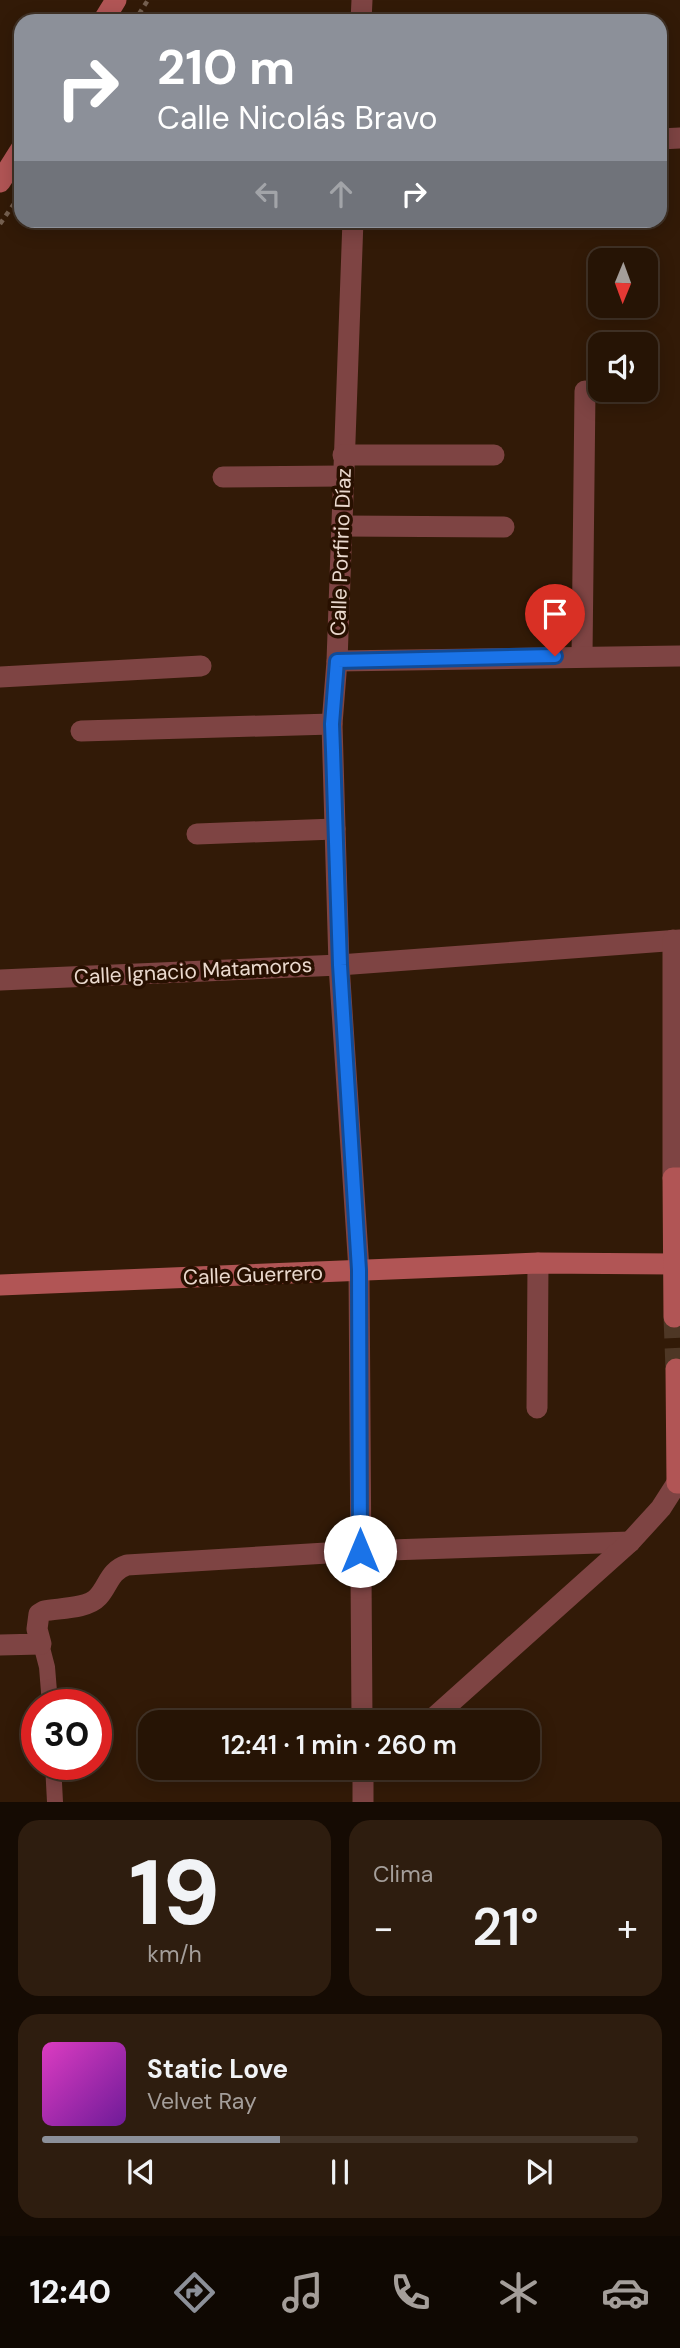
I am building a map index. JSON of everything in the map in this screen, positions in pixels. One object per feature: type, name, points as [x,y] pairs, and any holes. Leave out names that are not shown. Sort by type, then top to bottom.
[{"type":"street","points":[[0,182],[14,160]]},
{"type":"street","name":"Calle Porfirio Díaz","points":[[353,228],[337,661],[332,724],[340,965],[359,1270],[362,1710]]},
{"type":"street","points":[[582,656],[584,391]]},
{"type":"street","points":[[223,477],[494,455]]},
{"type":"street","points":[[342,526],[504,527]]},
{"type":"street","points":[[337,661],[680,656]]},
{"type":"street","points":[[0,677],[201,666]]},
{"type":"street","points":[[81,731],[332,724]]},
{"type":"street","points":[[197,834],[335,829]]},
{"type":"street","points":[[674,1317],[677,940]]},
{"type":"street","name":"Calle Ignacio Matamoros","points":[[0,980],[340,965],[677,940]]},
{"type":"street","points":[[537,1408],[538,1263]]},
{"type":"street","name":"Calle Guerrero","points":[[0,1285],[538,1263],[674,1264]]},
{"type":"street","points":[[442,1710],[630,1542],[661,1508],[679,1483],[676,1369]]},
{"type":"street","points":[[0,1645],[41,1644],[37,1629],[39,1614],[89,1603],[98,1598],[115,1571],[127,1565],[360,1551],[630,1542]]},
{"type":"lane","points":[[41,1644],[49,1689]]},
{"type":"lane","points":[[54,1780],[55,1802]]},
{"type":"path","points":[[0,224],[14,204]]},
{"type":"tunnel","points":[[674,1317],[676,1369]]},
{"type":"route","points":[[360,1551],[359,1270],[340,965],[332,724],[337,661],[555,656]]}]
